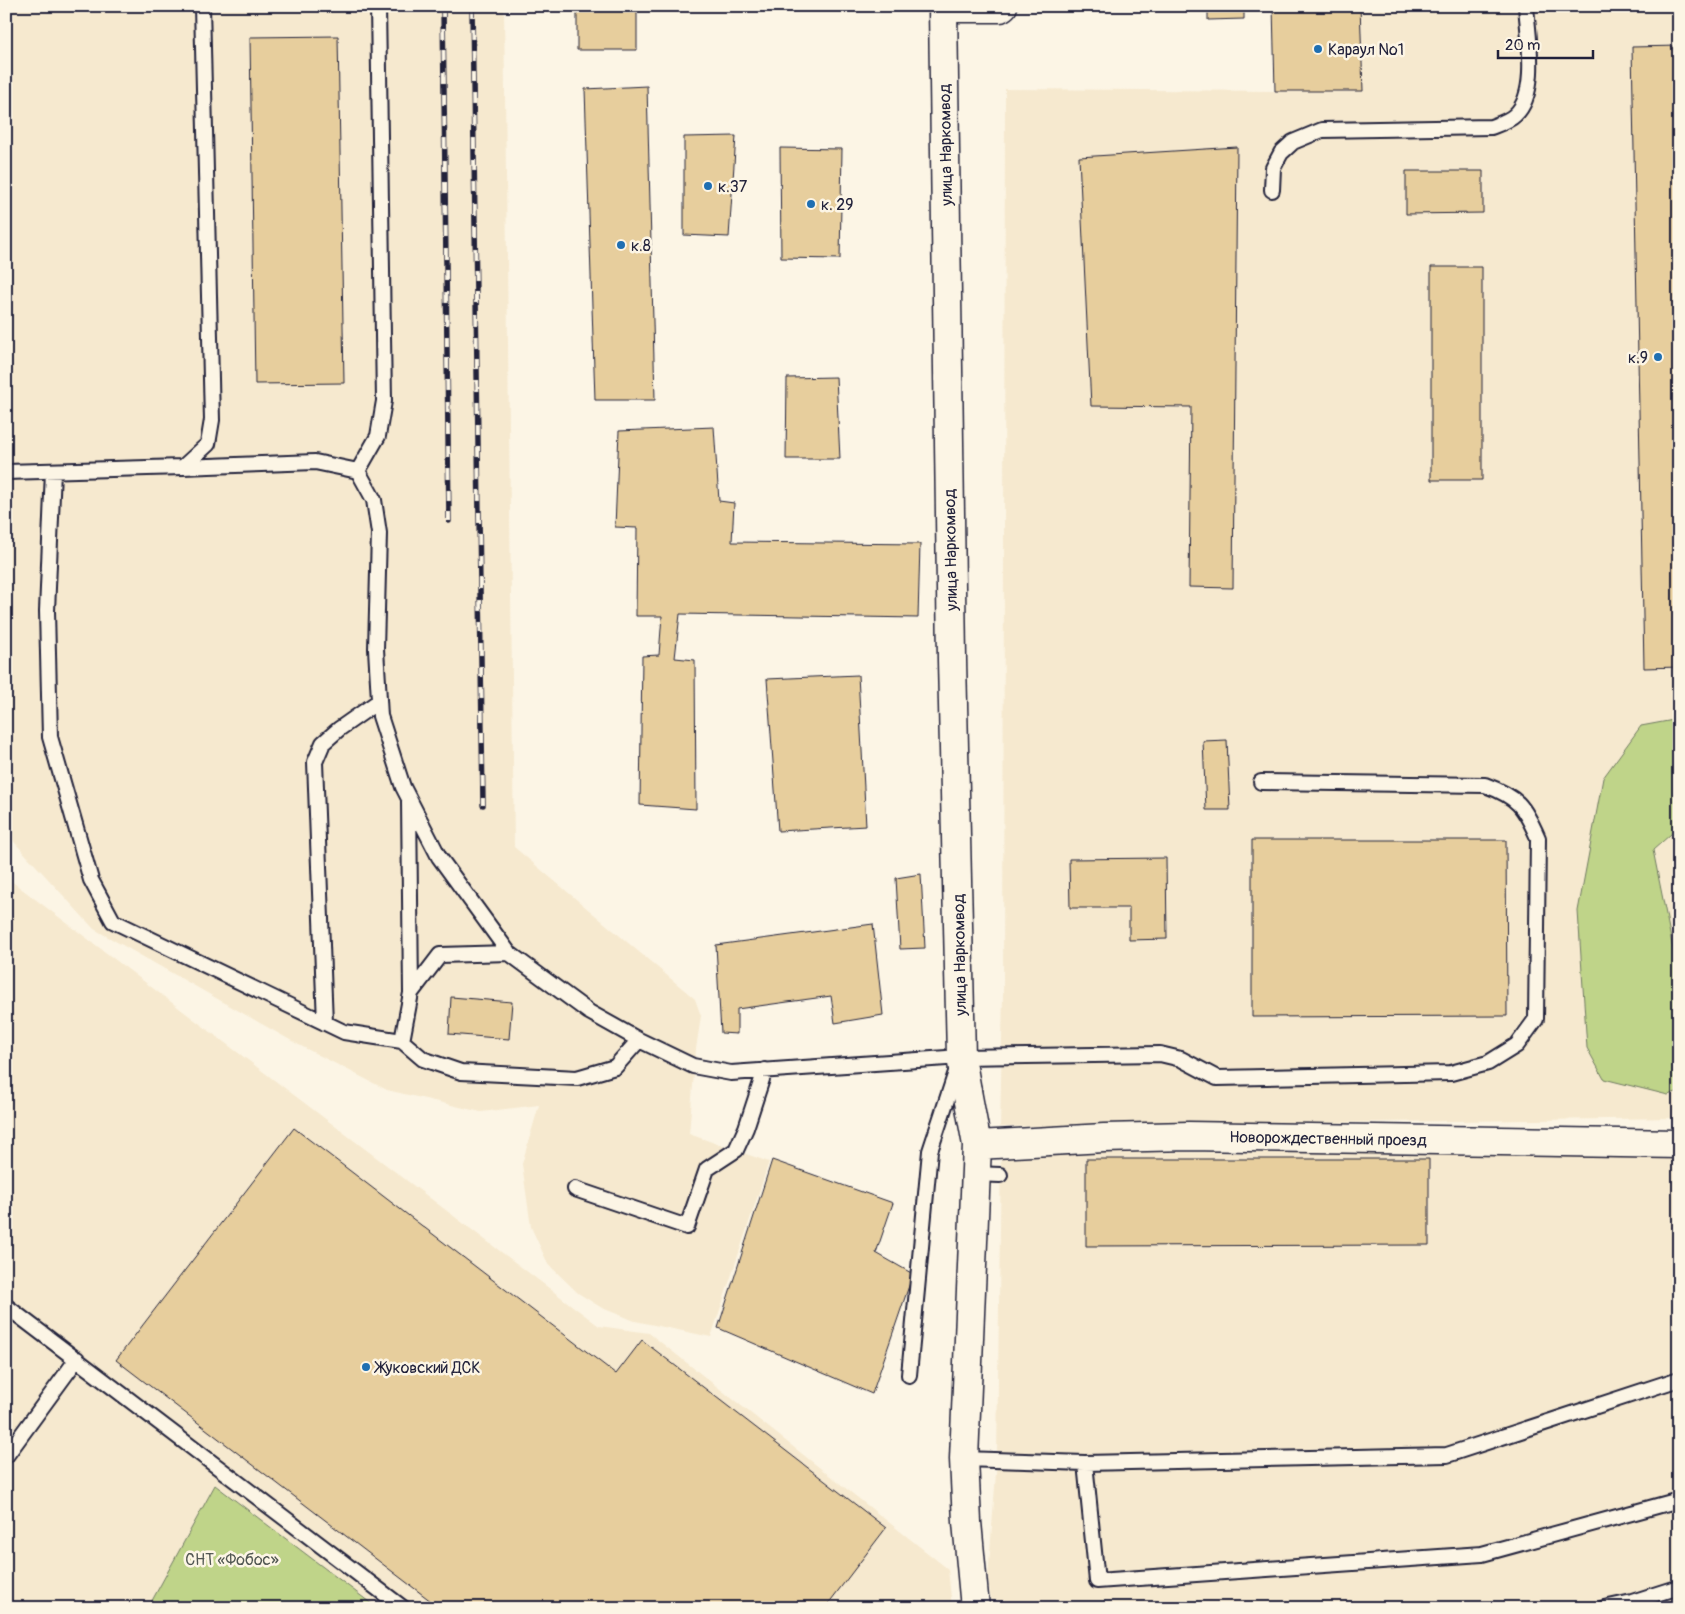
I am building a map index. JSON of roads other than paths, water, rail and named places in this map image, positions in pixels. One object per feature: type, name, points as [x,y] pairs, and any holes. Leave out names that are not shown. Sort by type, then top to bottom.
[{"type":"street","name":"улица Наркомвод","points":[[976,1608],[967,1522],[964,1459],[988,1175],[977,1145],[961,1057],[952,660],[943,7],[1000,8],[1003,6]]},
{"type":"street","name":"Новорождественный проезд","points":[[977,1145],[1104,1138],[1189,1136],[1679,1144]]},
{"type":"lane","points":[[183,467],[208,444],[212,420],[202,6]]},
{"type":"lane","points":[[358,471],[378,436],[384,401],[378,6]]},
{"type":"lane","points":[[1272,190],[1273,168],[1281,153],[1293,142],[1322,130],[1491,127],[1515,115],[1528,95],[1530,82],[1526,6]]},
{"type":"lane","points":[[6,472],[315,462],[358,471],[374,500],[379,533],[376,649],[380,716],[403,787],[439,857],[509,953],[589,1012],[638,1040],[693,1066],[731,1073],[961,1057],[1160,1054],[1181,1059],[1217,1078],[1451,1073],[1488,1064],[1517,1045],[1536,1019],[1538,838],[1527,814],[1509,794],[1485,785],[1261,782]]},
{"type":"lane","points":[[53,471],[47,611],[50,737],[91,880],[113,921],[344,1032],[402,1041],[423,1059],[461,1072],[578,1078],[615,1067],[638,1040]]},
{"type":"lane","points":[[325,1023],[315,762],[323,743],[339,729],[379,701]]},
{"type":"lane","points":[[402,1041],[411,993],[409,798]]},
{"type":"lane","points":[[411,993],[440,955],[509,953]]},
{"type":"lane","points":[[909,1375],[930,1151],[961,1057]]},
{"type":"lane","points":[[575,1189],[687,1226],[707,1170],[736,1150],[746,1128],[765,1070]]},
{"type":"lane","points":[[6,1306],[403,1608]]},
{"type":"lane","points":[[6,1456],[77,1359]]},
{"type":"lane","points":[[964,1459],[1085,1463],[1447,1455],[1679,1379]]},
{"type":"lane","points":[[1085,1463],[1096,1581],[1482,1554],[1679,1500]]},
{"type":"lane","points":[[1604,1608],[1630,1605],[1679,1588]]},
{"type":"railway","points":[[443,6],[449,521]]},
{"type":"railway","points":[[472,6],[483,805]]},
{"type":"place","name":"Караул №1","points":[[1318,49]]},
{"type":"place","name":"к.37","points":[[708,186]]},
{"type":"place","name":"к. 29","points":[[811,204]]},
{"type":"place","name":"к.8","points":[[621,245]]},
{"type":"place","name":"к.9","points":[[1658,357]]},
{"type":"place","name":"Жуковский ДСК","points":[[366,1367]]},
{"type":"park label","name":"СНТ «Фобос»","points":[[232,1559]]}]
